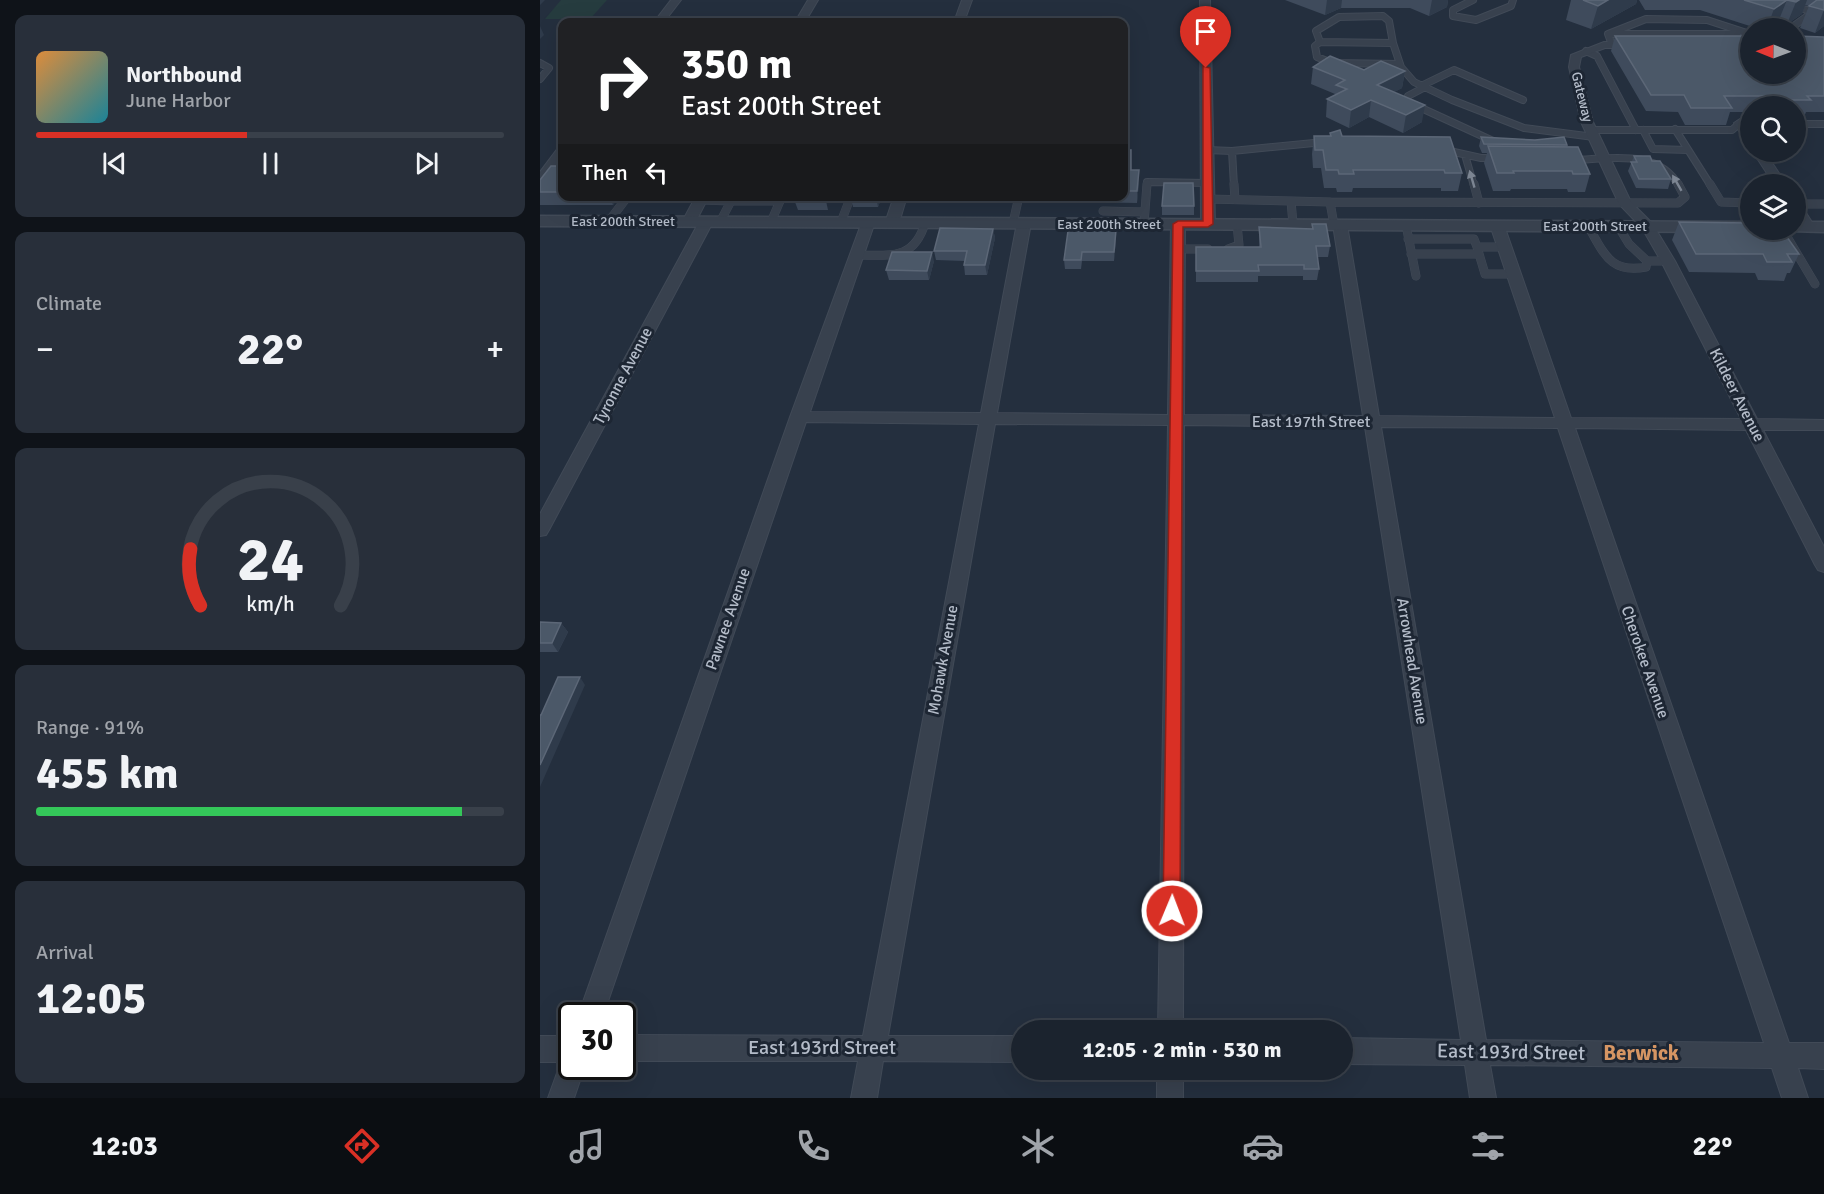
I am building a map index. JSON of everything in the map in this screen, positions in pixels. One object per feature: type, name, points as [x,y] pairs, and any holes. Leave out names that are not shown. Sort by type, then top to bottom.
[{"type":"street","points":[[663,18],[676,0]]},
{"type":"street","points":[[802,18],[813,0]]},
{"type":"street","points":[[960,18],[967,0]]},
{"type":"street","points":[[1205,0],[1208,224]]},
{"type":"street","name":"Gateway","points":[[1647,226],[1625,204],[1592,134],[1574,67],[1576,55],[1610,40],[1739,46]]},
{"type":"street","points":[[540,181],[550,168]]},
{"type":"street","name":"Tyronne Avenue","points":[[540,530],[705,222],[702,201]]},
{"type":"street","points":[[892,223],[899,201]]},
{"type":"street","name":"East 200th Street","points":[[540,221],[1018,223],[1144,218],[1178,224],[1337,225],[1407,232],[1461,232],[1497,225],[1740,226]]},
{"type":"street","name":"Pawnee Avenue","points":[[595,1002],[868,222]]},
{"type":"street","name":"Mohawk Avenue","points":[[864,1098],[987,420],[1018,223]]},
{"type":"street","points":[[1171,1020],[1178,224]]},
{"type":"street","name":"Arrowhead Avenue","points":[[1337,225],[1374,422],[1483,1098]]},
{"type":"street","name":"Cherokee Avenue","points":[[1497,225],[1795,1098]]},
{"type":"street","name":"Kildeer Avenue","points":[[1647,226],[1668,261],[1824,565]]},
{"type":"street","name":"East 197th Street","points":[[798,417],[1176,422],[1824,425]]},
{"type":"street","name":"East 193rd Street","points":[[636,1048],[1011,1049]]},
{"type":"street","points":[[540,1049],[558,1049]]},
{"type":"street","name":"East 193rd Street","points":[[1353,1051],[1824,1056]]},
{"type":"street","points":[[561,1098],[567,1080]]},
{"type":"street","points":[[1170,1080],[1170,1098]]},
{"type":"lane","points":[[1473,0],[1453,10],[1453,16],[1476,20],[1511,6],[1513,0]]},
{"type":"lane","points":[[1775,0],[1813,12],[1805,18]]},
{"type":"lane","points":[[1320,42],[1316,31],[1339,17],[1370,14],[1388,17],[1400,64],[1414,82],[1499,120],[1524,128],[1561,134],[1592,134],[1640,130],[1732,130],[1740,126]]},
{"type":"lane","points":[[1610,40],[1646,19],[1717,21],[1739,34]]},
{"type":"lane","points":[[1610,40],[1739,34]]},
{"type":"lane","points":[[1393,43],[1320,42],[1315,46],[1317,57],[1332,63],[1400,64]]},
{"type":"lane","points":[[1586,51],[1597,56],[1653,149],[1688,150]]},
{"type":"lane","points":[[540,63],[549,68],[540,79]]},
{"type":"lane","points":[[1501,144],[1406,101],[1408,96],[1454,70],[1523,100]]},
{"type":"lane","points":[[1806,124],[1824,124]]},
{"type":"lane","points":[[1675,129],[1721,202],[1740,203]]},
{"type":"lane","points":[[1556,142],[1561,134]]},
{"type":"lane","points":[[1207,150],[1232,151],[1332,142]]},
{"type":"lane","points":[[1441,149],[1466,155],[1504,158]]},
{"type":"lane","points":[[1232,151],[1235,200]]},
{"type":"lane","points":[[1466,155],[1479,203]]},
{"type":"lane","points":[[1207,199],[1625,204],[1678,203],[1685,197],[1677,179],[1667,168],[1652,160],[1563,160]]},
{"type":"lane","points":[[1103,212],[1144,218],[1147,182],[1207,183]]},
{"type":"lane","points":[[609,221],[624,201]]},
{"type":"lane","points":[[705,222],[730,201]]},
{"type":"lane","points":[[771,222],[780,201]]},
{"type":"lane","points":[[840,222],[849,201]]},
{"type":"lane","points":[[1018,201],[1018,223]]},
{"type":"lane","points":[[1291,201],[1293,224]]},
{"type":"lane","points":[[1330,202],[1337,225]]},
{"type":"lane","points":[[1806,205],[1824,204]]},
{"type":"lane","points":[[856,255],[884,255],[913,247],[920,241],[924,223]]},
{"type":"lane","points":[[1177,249],[1238,248],[1237,224]]},
{"type":"lane","points":[[1588,226],[1613,266],[1623,270],[1637,269],[1646,267],[1647,261]]},
{"type":"lane","points":[[1618,226],[1629,244],[1647,261],[1668,261]]},
{"type":"lane","points":[[1407,232],[1416,276]]},
{"type":"lane","points":[[1461,232],[1474,239],[1485,274],[1514,274]]},
{"type":"lane","points":[[1789,240],[1815,284]]},
{"type":"lane","points":[[1411,254],[1478,251],[1505,247]]},
{"type":"green space","points":[[561,0],[607,0],[591,18],[545,19]]},
{"type":"building","points":[[1583,0],[1608,0],[1598,6]]},
{"type":"building","points":[[1744,0],[1787,0],[1774,9]]},
{"type":"building","points":[[1817,0],[1824,0],[1824,10],[1809,6]]},
{"type":"building","points":[[1615,36],[1740,36],[1740,84],[1806,84],[1806,36],[1824,37],[1824,96],[1807,96],[1811,100],[1806,100],[1806,96],[1724,96],[1732,108],[1691,108],[1684,95],[1651,95]]},
{"type":"building","points":[[1330,56],[1364,70],[1381,61],[1405,71],[1377,85],[1425,105],[1406,115],[1371,100],[1351,110],[1327,99],[1347,89],[1336,85],[1345,80],[1313,67]]},
{"type":"building","points":[[1340,130],[1342,136],[1450,137],[1462,173],[1445,173],[1444,170],[1353,170],[1354,174],[1339,174],[1338,170],[1326,170],[1323,150],[1315,150],[1314,136],[1331,136],[1330,133]]},
{"type":"building","points":[[1481,137],[1535,140],[1564,137],[1567,145],[1484,144]]},
{"type":"building","points":[[1488,146],[1578,147],[1590,174],[1573,174],[1572,171],[1497,173]]},
{"type":"building","points":[[1128,150],[1131,150],[1131,170],[1139,170],[1137,191],[1128,191]]},
{"type":"building","points":[[1634,156],[1650,156],[1652,161],[1660,161],[1671,179],[1639,179],[1631,162],[1637,162]]},
{"type":"building","points":[[551,166],[558,166],[558,192],[540,192],[540,180]]},
{"type":"building","points":[[1164,183],[1193,183],[1194,206],[1162,206]]},
{"type":"building","points":[[825,201],[825,202],[795,202]]},
{"type":"building","points":[[1679,222],[1740,223],[1740,240],[1789,240],[1799,254],[1787,254],[1792,262],[1767,262],[1763,254],[1696,254]]},
{"type":"building","points":[[1312,224],[1326,224],[1330,246],[1316,246],[1319,269],[1304,269],[1304,265],[1258,265],[1259,271],[1196,271],[1196,247],[1261,247],[1259,227],[1313,229]]},
{"type":"building","points":[[940,228],[993,229],[985,265],[964,265],[967,251],[934,251]]},
{"type":"building","points":[[1116,230],[1114,252],[1082,252],[1081,260],[1064,260],[1068,231]]},
{"type":"building","points":[[892,252],[932,252],[927,271],[886,270]]},
{"type":"building","points":[[540,622],[561,623],[552,643],[540,643]]},
{"type":"building","points":[[558,677],[580,677],[540,765],[540,715]]},
{"type":"district","name":"Berwick","points":[[1641,1053]]},
{"type":"route","points":[[1172,911],[1178,224],[1208,224],[1206,68]]}]
